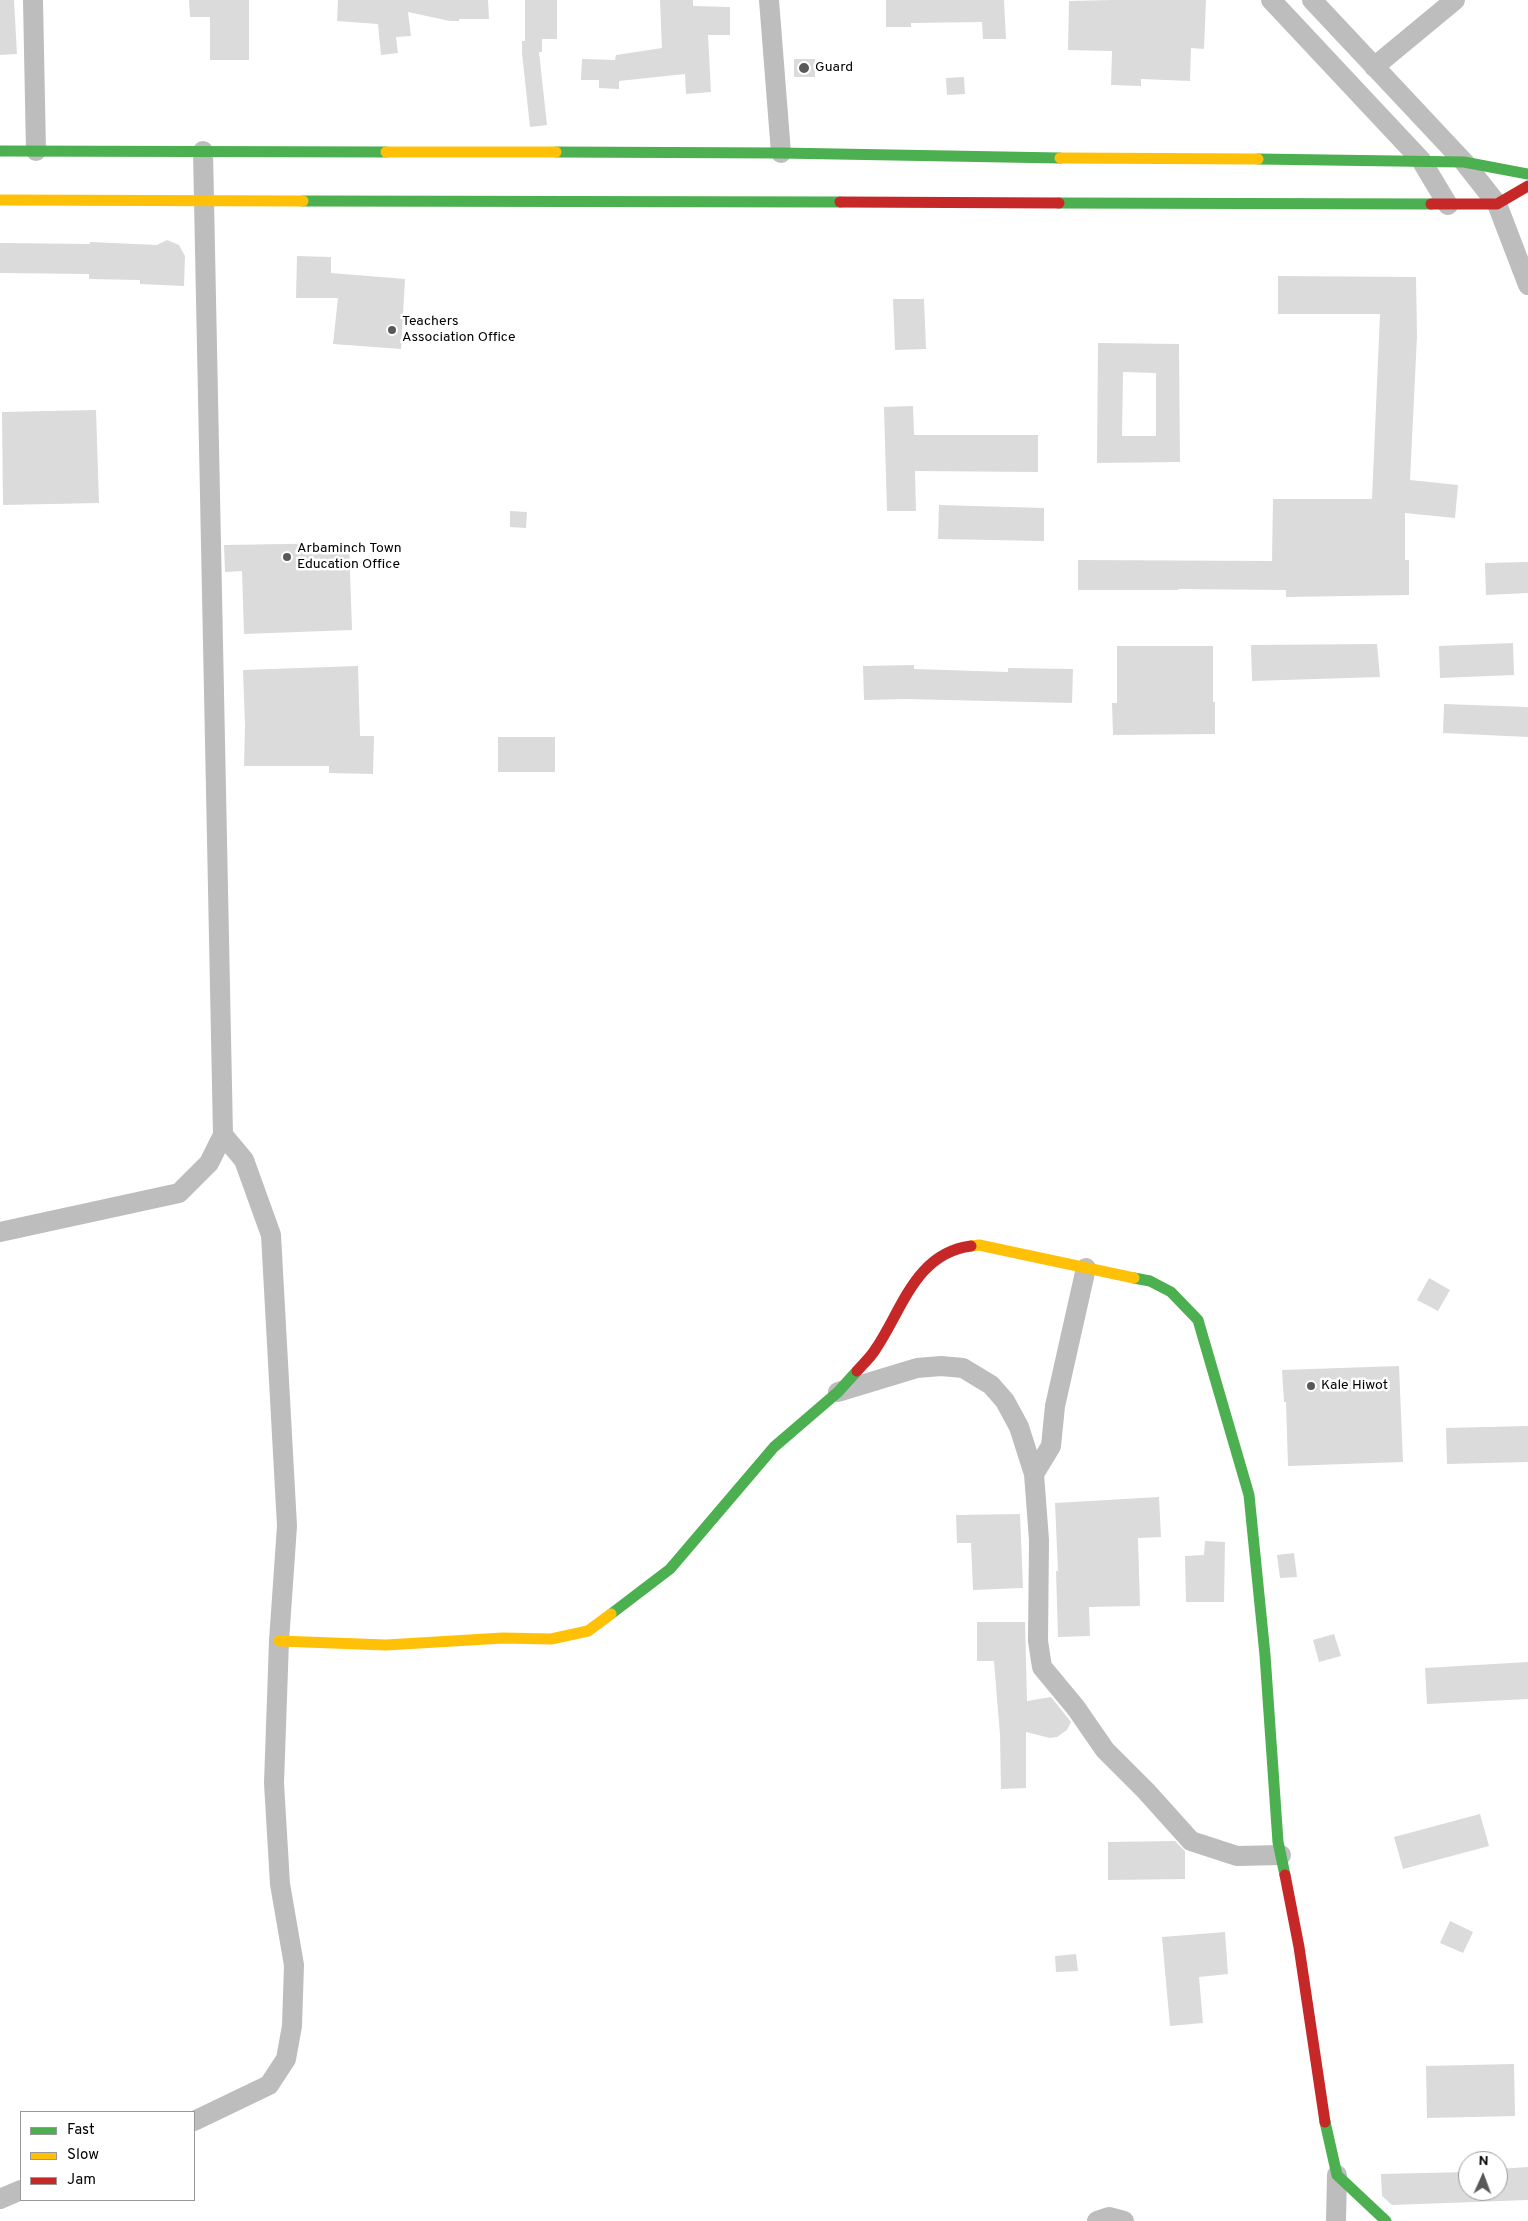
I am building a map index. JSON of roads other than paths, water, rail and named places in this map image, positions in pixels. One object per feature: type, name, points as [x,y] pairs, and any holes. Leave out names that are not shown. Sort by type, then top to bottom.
[{"type":"main road","points":[[0,151],[782,153],[1148,164],[1422,160],[1464,162],[1528,174]]},
{"type":"main road","points":[[0,200],[203,202],[1148,199],[1448,205],[1497,204],[1528,186]]},
{"type":"main road","points":[[279,1641],[386,1645],[503,1638],[551,1639],[588,1631],[670,1569],[774,1447],[838,1392],[875,1351],[908,1289],[935,1260],[955,1248],[979,1245],[1150,1282],[1171,1292],[1198,1320],[1249,1495],[1265,1655],[1278,1842],[1299,1947],[1323,2112],[1337,2175],[1386,2221]]},
{"type":"street","points":[[33,0],[36,151]]},
{"type":"street","points":[[769,0],[782,153]]},
{"type":"street","points":[[1271,0],[1422,160],[1448,205]]},
{"type":"street","points":[[1312,0],[1464,162],[1497,204],[1528,285]]},
{"type":"street","points":[[1374,67],[1455,0]]},
{"type":"street","points":[[0,1232],[179,1193],[209,1163],[223,1135],[203,151]]},
{"type":"street","points":[[195,2121],[269,2085],[286,2059],[292,2026],[294,1965],[280,1884],[274,1783],[279,1641],[287,1526],[271,1235],[244,1160],[223,1135]]},
{"type":"street","points":[[1034,1474],[1051,1446],[1055,1406],[1086,1268]]},
{"type":"street","points":[[838,1392],[917,1368],[941,1366],[963,1368],[991,1385],[1005,1401],[1019,1427],[1034,1474],[1039,1540],[1038,1641],[1042,1667],[1076,1708],[1105,1750],[1146,1791],[1191,1841],[1237,1856],[1281,1855]]},
{"type":"street","points":[[1336,2221],[1337,2175]]},
{"type":"street","points":[[0,2199],[20,2190]]},
{"type":"street","points":[[1097,2221],[1109,2217],[1124,2221]]},
{"type":"place","name":"Guard","points":[[804,68]]},
{"type":"place","name":"Teachers Association Office","points":[[392,330]]},
{"type":"place","name":"Arbaminch Town Education Office","points":[[287,557]]},
{"type":"place","name":"Kale Hiwot","points":[[1311,1386]]}]
